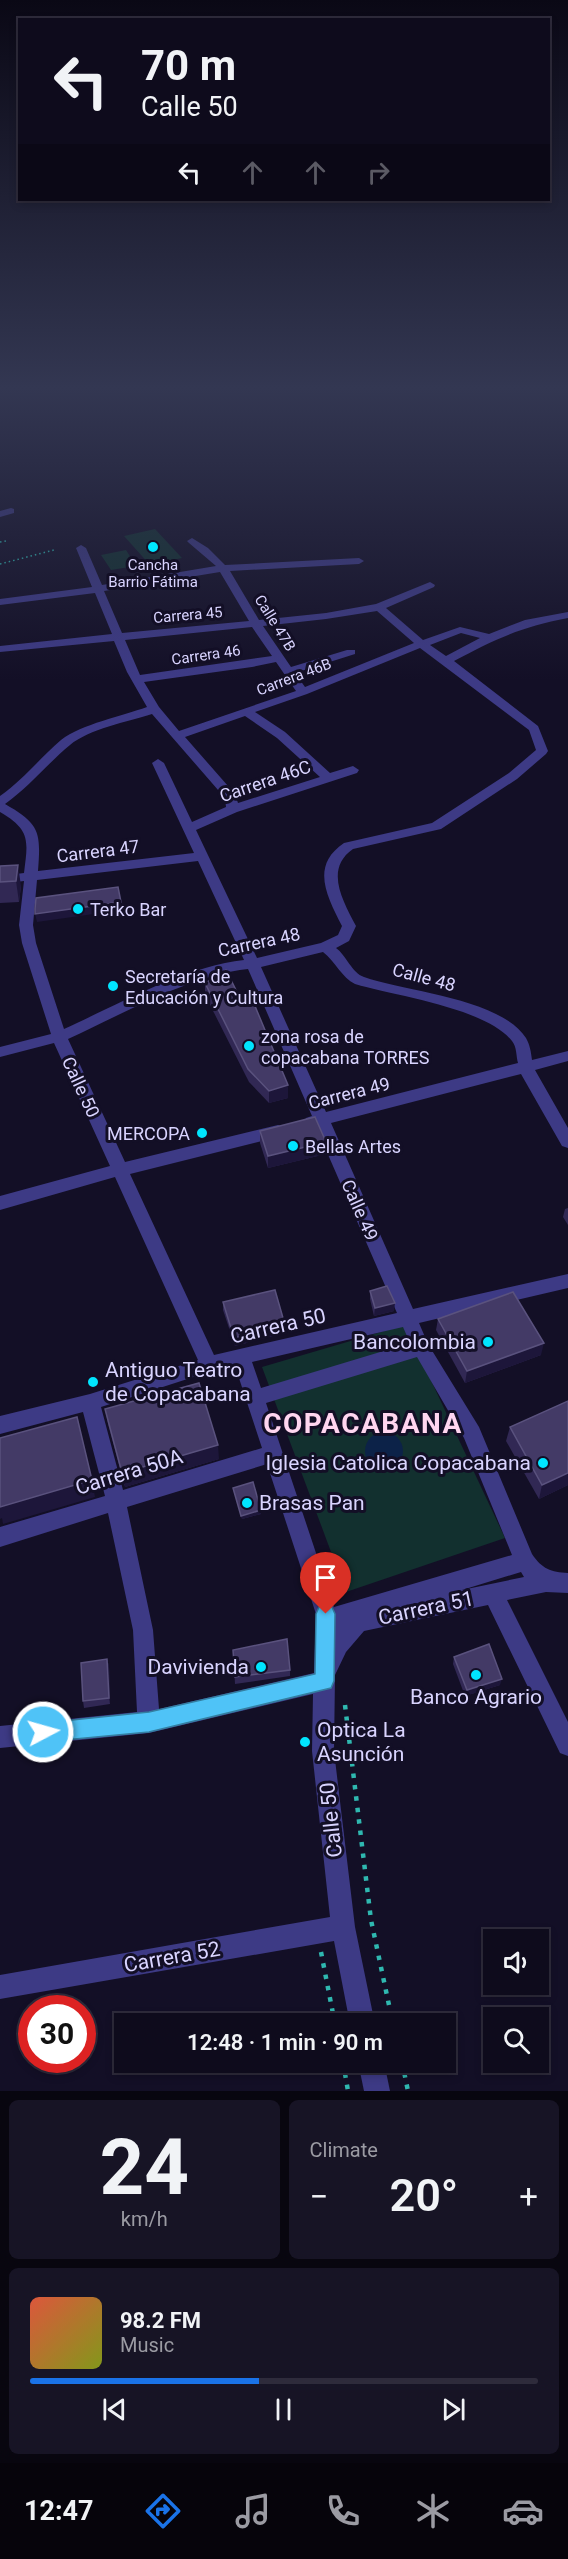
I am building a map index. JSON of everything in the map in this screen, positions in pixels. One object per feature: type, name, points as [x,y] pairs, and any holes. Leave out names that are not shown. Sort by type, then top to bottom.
[{"type":"street","points":[[0,514],[11,511]]},
{"type":"street","name":"Calle 47B","points":[[192,541],[206,550],[225,568],[257,625],[303,692]]},
{"type":"street","points":[[81,548],[138,680],[154,709],[231,797],[233,809]]},
{"type":"street","points":[[0,602],[225,568],[358,561]]},
{"type":"street","name":"Carrera 45","points":[[0,649],[257,625],[379,606],[430,585]]},
{"type":"street","points":[[325,947],[344,938],[349,926],[329,875],[332,859],[338,851],[349,846],[435,826],[513,776],[542,751],[534,728],[421,644],[379,606]]},
{"type":"street","points":[[446,661],[490,637],[529,622],[568,615]]},
{"type":"street","name":"Carrera 46B","points":[[178,735],[303,692],[460,630],[490,637]]},
{"type":"street","points":[[288,672],[351,652]]},
{"type":"street","name":"Carrera 46","points":[[138,680],[252,664],[278,658]]},
{"type":"street","points":[[0,802],[18,789],[66,742],[79,734],[154,709]]},
{"type":"street","points":[[247,712],[268,726],[328,778]]},
{"type":"street","name":"Calle 49","points":[[158,763],[253,964],[320,1120],[411,1318],[421,1348],[472,1433],[525,1561],[546,1582]]},
{"type":"street","name":"Carrera 46C","points":[[190,828],[233,809],[353,770]]},
{"type":"street","name":"Calle 50","points":[[0,807],[16,816],[29,828],[34,842],[26,925],[29,944],[58,1037],[209,1364]]},
{"type":"street","name":"Carrera 47","points":[[0,880],[201,856]]},
{"type":"street","name":"Carrera 48","points":[[0,1052],[58,1037],[171,987],[224,968],[253,964],[325,947]]},
{"type":"street","name":"Calle 48","points":[[325,947],[338,956],[354,978],[360,981],[453,1004],[481,1014],[509,1030],[520,1039],[526,1067],[568,1142]]},
{"type":"street","name":"Carrera 49","points":[[0,1203],[119,1170],[568,1056]]},
{"type":"street","name":"Carrera 50","points":[[0,1425],[90,1402],[209,1364],[568,1281]]},
{"type":"street","points":[[411,1318],[501,1482],[513,1536]]},
{"type":"street","points":[[255,1398],[421,1348]]},
{"type":"street","name":"Calle 50","points":[[242,1358],[331,1615],[324,1681],[323,1751],[343,1927],[361,2013]]},
{"type":"street","points":[[90,1402],[116,1502],[143,1630],[149,1722]]},
{"type":"street","name":"Carrera 50A","points":[[0,1537],[273,1453]]},
{"type":"street","points":[[331,1615],[525,1561]]},
{"type":"street","name":"Carrera 51","points":[[324,1681],[338,1645],[358,1622],[546,1582],[568,1583]]},
{"type":"street","points":[[493,1593],[568,1745]]},
{"type":"street","points":[[331,1615],[358,1622]]},
{"type":"street","points":[[0,1737],[149,1722],[324,1681]]},
{"type":"street","name":"Carrera 52","points":[[0,1987],[343,1927]]},
{"type":"street","points":[[373,2073],[377,2091]]},
{"type":"path","points":[[0,543],[6,541]]},
{"type":"path","points":[[0,564],[54,550]]},
{"type":"path","points":[[345,1702],[370,1920],[391,2013]]},
{"type":"path","points":[[317,1931],[333,2013]]},
{"type":"path","points":[[345,2073],[348,2091]]},
{"type":"path","points":[[404,2073],[408,2091]]},
{"type":"green space","name":"Cancha Barrio Fátima","points":[[155,529],[182,558],[150,565],[124,536]]},
{"type":"green space","points":[[126,550],[136,566],[111,570],[101,555]]},
{"type":"green space","points":[[405,1325],[505,1538],[346,1592],[262,1367]]},
{"type":"water","points":[[384,1432],[397,1438],[403,1451],[397,1464],[384,1470],[371,1464],[365,1451],[371,1438]]},
{"type":"building","points":[[18,865],[16,881],[0,882],[0,866]]},
{"type":"building","points":[[118,887],[121,902],[35,914],[36,898]]},
{"type":"building","name":"zona rosa de copacabana TORRES","points":[[226,970],[239,996],[252,999],[288,1085],[269,1091],[248,1069],[205,983]]},
{"type":"building","points":[[315,1117],[326,1142],[268,1156],[260,1131]]},
{"type":"building","points":[[387,1286],[395,1303],[375,1308],[370,1291]]},
{"type":"building","points":[[275,1290],[285,1325],[234,1338],[223,1302]]},
{"type":"building","name":"Bancolombia","points":[[513,1292],[544,1343],[467,1371],[438,1319]]},
{"type":"building","points":[[199,1383],[218,1445],[122,1473],[105,1409]]},
{"type":"building","name":"Iglesia Catolica Copacabana","points":[[568,1401],[568,1473],[542,1485],[510,1427]]},
{"type":"building","points":[[77,1417],[92,1480],[0,1507],[0,1438]]},
{"type":"building","name":"Brasas Pan","points":[[253,1482],[261,1510],[241,1516],[233,1488]]},
{"type":"building","name":"Davivienda","points":[[287,1639],[290,1670],[235,1677],[233,1650]]},
{"type":"building","name":"Banco Agrario","points":[[489,1644],[502,1679],[467,1690],[454,1657]]},
{"type":"building","points":[[107,1659],[109,1698],[83,1701],[81,1663]]},
{"type":"place","name":"Cancha Barrio Fátima","points":[[153,547]]},
{"type":"place","name":"Terko Bar","points":[[78,909]]},
{"type":"place","name":"Secretaría de Educación y Cultura","points":[[113,986]]},
{"type":"place","name":"zona rosa de copacabana TORRES","points":[[249,1046]]},
{"type":"place","name":"MERCOPA","points":[[202,1133]]},
{"type":"place","name":"Bellas Artes","points":[[293,1146]]},
{"type":"place","name":"Bancolombia","points":[[488,1342]]},
{"type":"place","name":"Antiguo Teatro de Copacabana","points":[[93,1382]]},
{"type":"place","name":"Iglesia Catolica Copacabana","points":[[543,1463]]},
{"type":"place","name":"Brasas Pan","points":[[247,1503]]},
{"type":"place","name":"Davivienda","points":[[261,1667]]},
{"type":"place","name":"Banco Agrario","points":[[476,1675]]},
{"type":"place","name":"Optica La Asunción","points":[[305,1742]]},
{"type":"district","name":"COPACABANA","points":[[363,1423]]},
{"type":"route","points":[[43,1732],[149,1722],[324,1681],[326,1614]]}]
